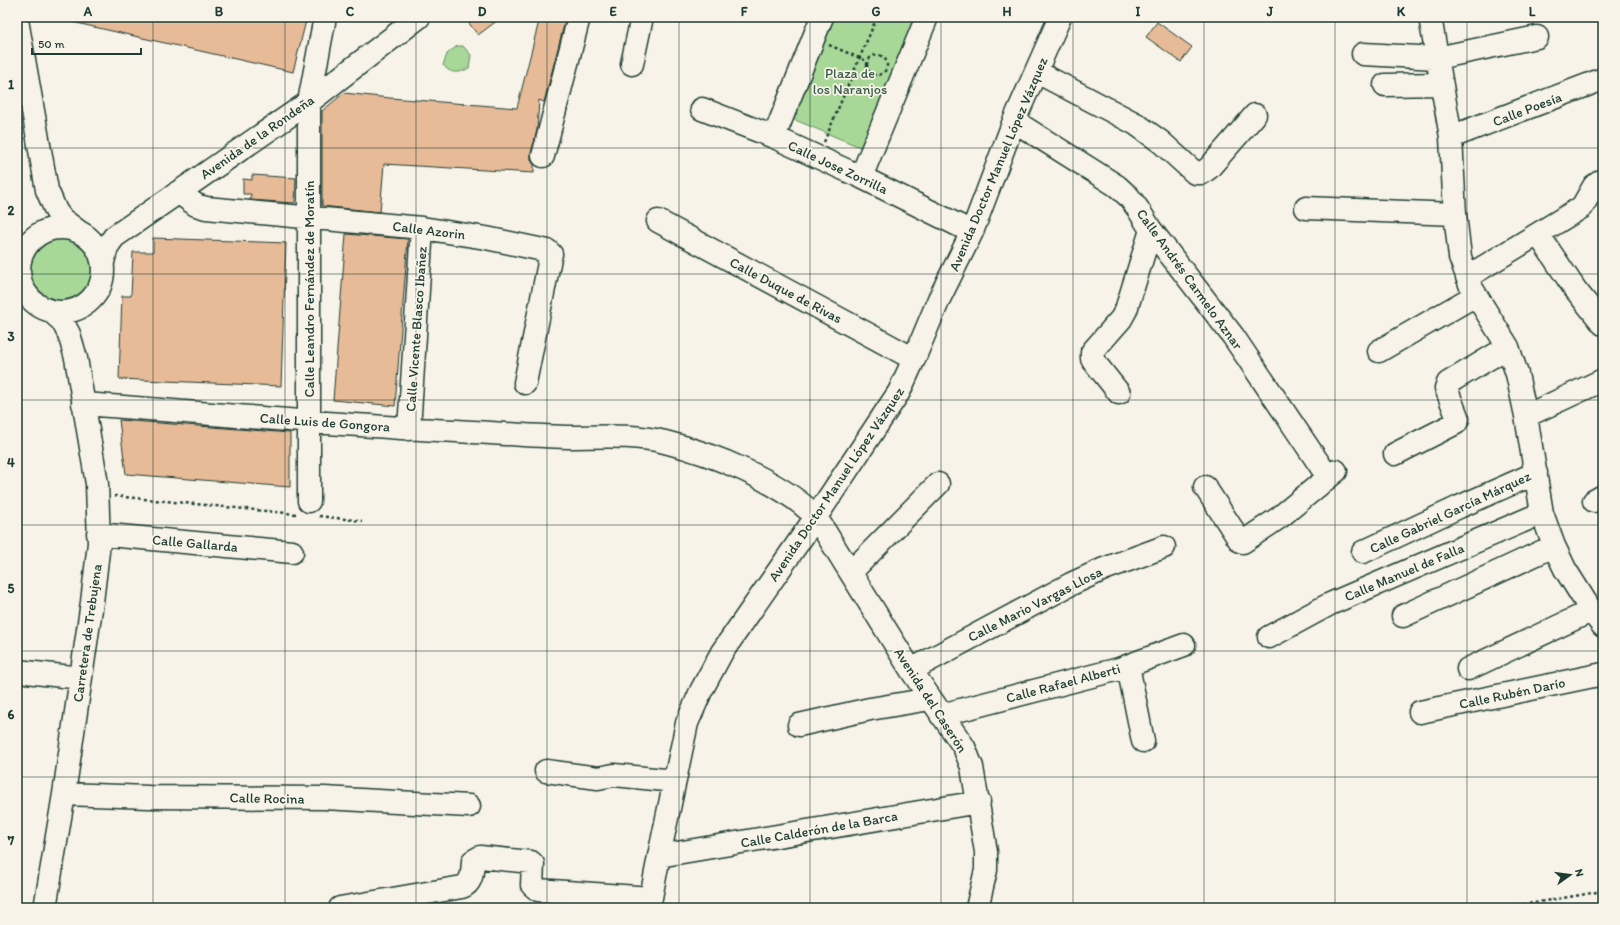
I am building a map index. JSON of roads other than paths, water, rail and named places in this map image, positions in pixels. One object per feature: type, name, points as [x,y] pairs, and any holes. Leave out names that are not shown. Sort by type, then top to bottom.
[{"type":"street","name":"Calle Leandro Fernández de Moratín","points":[[308,511],[309,102],[325,17]]},
{"type":"street","name":"Avenida de la Rondeña","points":[[102,262],[107,247],[114,237],[309,102],[419,17]]},
{"type":"street","points":[[543,156],[579,17]]},
{"type":"street","points":[[632,64],[642,17]]},
{"type":"street","points":[[774,137],[822,17]]},
{"type":"street","points":[[861,178],[927,17]]},
{"type":"street","points":[[1428,17],[1451,137],[1455,214],[1460,257],[1471,286],[1508,346],[1517,374],[1526,416],[1542,513],[1554,546],[1565,569],[1597,618],[1468,669]]},
{"type":"street","name":"Avenida Doctor Manuel López Vázquez","points":[[650,903],[687,723],[700,691],[722,652],[816,517],[898,392],[914,359],[939,299],[972,232],[1014,121],[1037,72],[1057,18]]},
{"type":"street","points":[[17,310],[46,309],[68,312],[82,306],[92,298],[99,288],[103,275],[102,262],[98,249],[90,238],[78,231],[59,215],[47,190],[18,32]]},
{"type":"street","points":[[1363,54],[1437,58],[1537,37]]},
{"type":"street","points":[[1037,72],[1136,124],[1161,142],[1195,173],[1202,173],[1209,168],[1255,115]]},
{"type":"street","name":"Calle Poesía","points":[[1451,137],[1603,79]]},
{"type":"street","points":[[1385,85],[1442,84]]},
{"type":"street","name":"Calle Jose Zorrilla","points":[[702,109],[774,137],[818,157],[972,232]]},
{"type":"street","name":"Calle Andrés Carmelo Aznar","points":[[1014,121],[1117,186],[1134,203],[1151,230],[1234,336],[1332,474],[1280,516],[1243,542],[1240,541],[1205,487]]},
{"type":"street","points":[[1378,351],[1471,286],[1538,234],[1582,207],[1594,186],[1603,180]]},
{"type":"street","points":[[37,235],[43,218],[47,190]]},
{"type":"street","name":"Calle Azorin","points":[[178,192],[196,205],[206,208],[422,228],[486,238],[548,251],[551,254],[525,383]]},
{"type":"street","points":[[1306,208],[1455,214]]},
{"type":"street","name":"Calle Duque de Rivas","points":[[658,221],[914,359]]},
{"type":"street","points":[[46,309],[29,298],[19,284],[19,263],[22,251],[30,240],[52,228],[65,227],[78,231]]},
{"type":"street","name":"Calle Vicente Blasco Ibañez","points":[[409,429],[422,228]]},
{"type":"street","points":[[1119,393],[1092,359],[1092,352],[1121,319],[1126,310],[1151,230]]},
{"type":"street","points":[[1538,234],[1575,290],[1603,324]]},
{"type":"street","name":"Carretera de Trebujena","points":[[76,358],[78,344],[78,316],[82,306]]},
{"type":"street","name":"Carretera de Trebujena","points":[[45,908],[64,794],[92,602],[98,534],[97,484],[76,358],[69,334],[62,321],[46,309]]},
{"type":"street","points":[[1395,454],[1456,423],[1458,419],[1446,388],[1448,383],[1508,346]]},
{"type":"street","points":[[1526,416],[1603,380]]},
{"type":"street","name":"Calle Luis de Gongora","points":[[83,404],[409,429],[567,436],[623,436],[664,442],[699,452],[766,481],[804,505],[816,517]]},
{"type":"street","name":"Calle Gabriel García Márquez","points":[[1363,552],[1536,473]]},
{"type":"street","points":[[851,572],[938,484]]},
{"type":"street","name":"Calle Manuel de Falla","points":[[1269,637],[1330,604],[1542,513]]},
{"type":"street","name":"Avenida del Caserón","points":[[816,517],[911,670],[964,747],[972,767],[979,802],[986,858],[985,876],[977,908]]},
{"type":"street","name":"Calle Gallarda","points":[[98,534],[292,552]]},
{"type":"street","points":[[1403,616],[1554,546]]},
{"type":"street","name":"Calle Mario Vargas Llosa","points":[[911,670],[1071,584],[1104,569],[1164,547]]},
{"type":"street","name":"Calle Rafael Alberti","points":[[799,725],[870,710],[936,707],[1128,666],[1184,645]]},
{"type":"street","points":[[1128,666],[1143,741]]},
{"type":"street","points":[[17,671],[81,678]]},
{"type":"street","name":"Calle Rubén Darío","points":[[1420,712],[1603,674]]},
{"type":"street","points":[[546,771],[598,778],[614,775],[675,781]]},
{"type":"street","name":"Calle Rocina","points":[[64,794],[149,797],[324,798],[469,806]]},
{"type":"street","name":"Calle Calderón de la Barca","points":[[659,856],[979,802]]},
{"type":"street","points":[[340,908],[462,887],[470,881],[473,861],[480,857],[531,862],[533,864],[532,885],[538,890],[650,903]]},
{"type":"park label","name":"Plaza de los Naranjos","points":[[850,82]]}]
